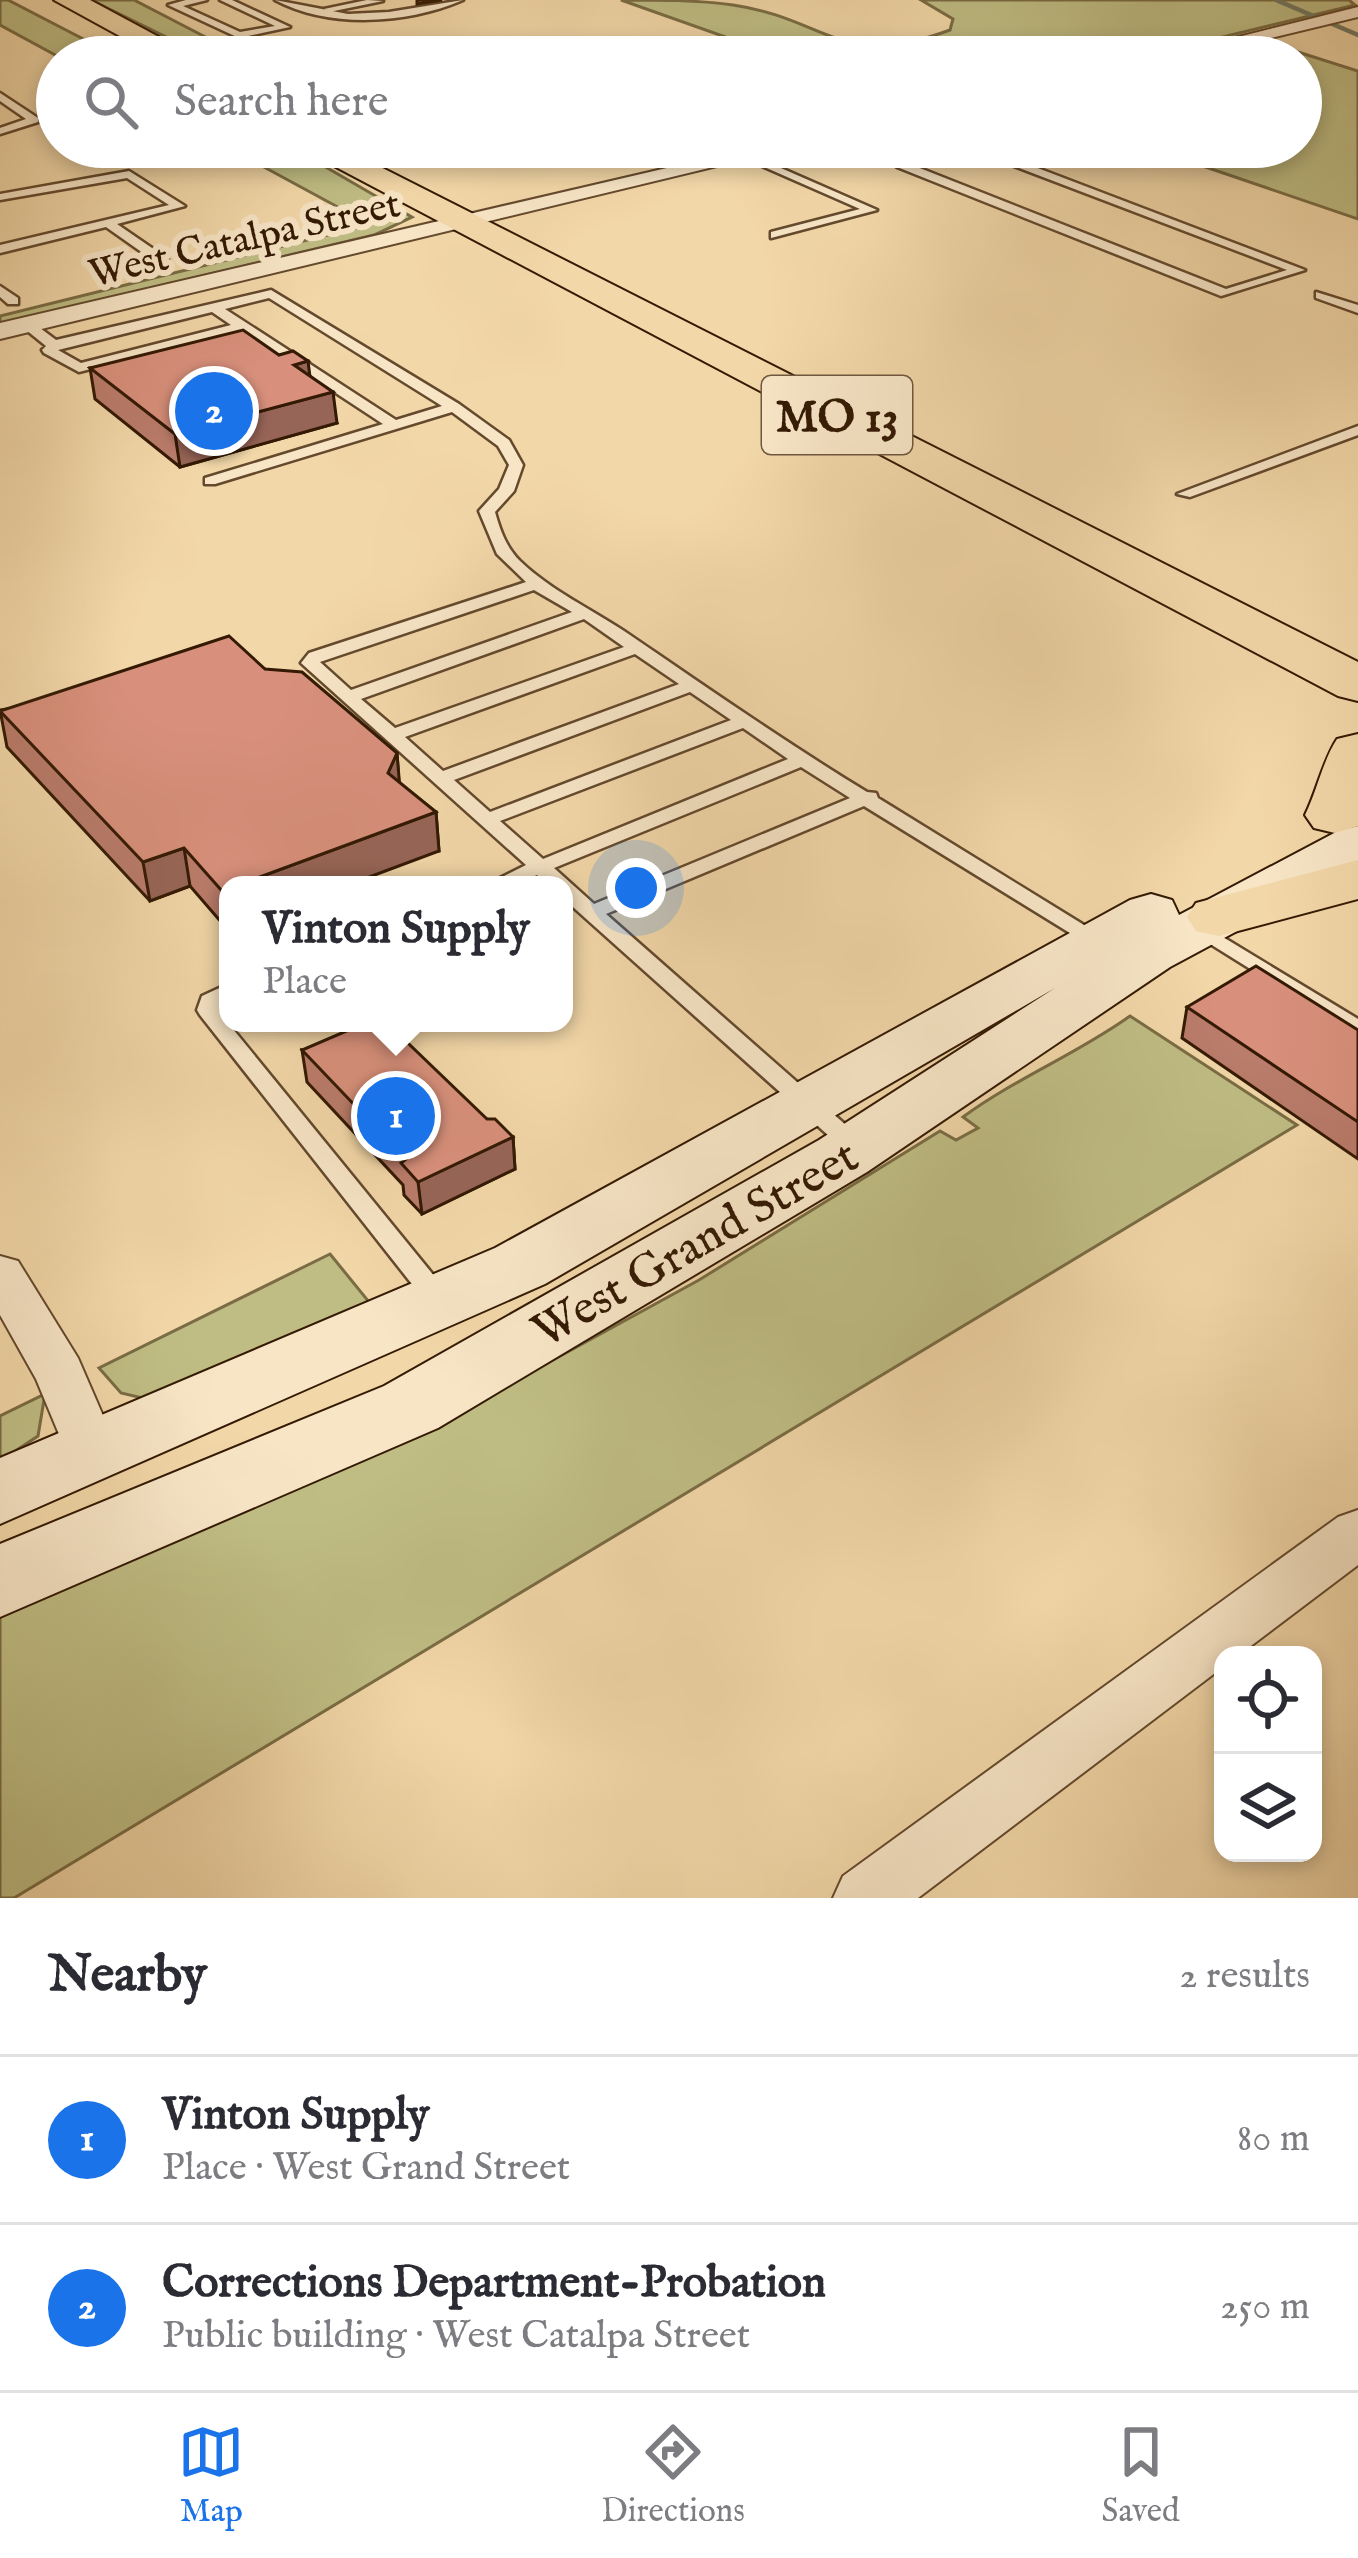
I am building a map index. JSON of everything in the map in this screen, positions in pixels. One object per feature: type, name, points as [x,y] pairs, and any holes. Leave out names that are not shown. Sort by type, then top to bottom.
[{"type":"main road","points":[[64,2],[112,36]]},
{"type":"main road","points":[[64,2],[136,36]]},
{"type":"main road","name":"MO 13","points":[[363,168],[478,219],[1249,610],[1358,649]]},
{"type":"main road","name":"MO 13","points":[[394,168],[478,219]]},
{"type":"main road","points":[[1249,610],[1358,634]]},
{"type":"main road","points":[[1249,610],[1340,703],[1358,741]]},
{"type":"main road","name":"MO 13","points":[[1249,610],[1358,684]]},
{"type":"main road","points":[[1350,820],[1358,751]]},
{"type":"main road","name":"West Grand Street","points":[[0,1583],[76,1545],[411,1407],[857,1148],[1115,952],[1208,922],[1350,820]]},
{"type":"main road","name":"West Grand Street","points":[[0,1492],[90,1448],[520,1266],[803,1104],[1115,952],[1350,820]]},
{"type":"main road","points":[[1208,922],[1358,879]]},
{"type":"street","points":[[1257,36],[1352,14]]},
{"type":"street","name":"West Catalpa Street","points":[[0,331],[678,168]]},
{"type":"street","points":[[0,1274],[49,1348],[73,1395],[90,1448]]},
{"type":"street","points":[[866,1898],[1358,1532]]},
{"type":"lane","points":[[202,0],[173,5],[239,35],[285,27],[225,0]]},
{"type":"lane","points":[[198,16],[285,0],[310,13],[364,20],[458,0]]},
{"type":"lane","points":[[310,13],[377,1]]},
{"type":"lane","points":[[0,96],[34,120],[0,131]]},
{"type":"lane","points":[[0,118],[27,113]]},
{"type":"lane","points":[[763,168],[871,210],[775,235]]},
{"type":"lane","points":[[910,168],[1225,293],[1299,270],[1029,168]]},
{"type":"lane","points":[[0,197],[129,174],[179,206],[0,249]]},
{"type":"lane","points":[[110,225],[164,262]]},
{"type":"lane","points":[[217,280],[246,299]]},
{"type":"lane","points":[[0,290],[14,301]]},
{"type":"lane","points":[[242,326],[79,368],[49,350],[276,295],[504,443],[516,465],[506,490],[487,511],[493,541],[513,568],[802,760],[1115,952]]},
{"type":"lane","points":[[1321,295],[1358,309]]},
{"type":"lane","points":[[213,307],[397,427]]},
{"type":"lane","points":[[27,325],[55,345]]},
{"type":"lane","points":[[210,481],[454,407]]},
{"type":"lane","points":[[1185,494],[1358,430]]},
{"type":"lane","points":[[542,584],[310,660],[555,876]]},
{"type":"lane","points":[[349,697],[586,613]]},
{"type":"lane","points":[[393,735],[636,648]]},
{"type":"lane","points":[[442,778],[690,686]]},
{"type":"lane","points":[[489,819],[744,721]]},
{"type":"lane","points":[[519,876],[802,760]]},
{"type":"lane","points":[[595,911],[869,797]]},
{"type":"lane","points":[[573,892],[857,1148]]},
{"type":"lane","points":[[1208,922],[1353,1019]]},
{"type":"lane","points":[[219,996],[210,1001],[208,1010],[219,1024]]},
{"type":"lane","points":[[226,1032],[439,1300]]},
{"type":"shaded area","points":[[0,0],[8,0],[77,36],[36,36],[36,45],[0,25]]},
{"type":"shaded area","points":[[91,0],[134,0],[203,36],[164,36]]},
{"type":"shaded area","points":[[621,0],[733,5],[831,36],[723,36]]},
{"type":"shaded area","points":[[921,0],[1349,0],[1355,5],[1227,36],[930,36],[950,30],[953,19]]},
{"type":"shaded area","points":[[1322,60],[1358,71],[1358,219],[1209,168],[1322,168]]},
{"type":"shaded area","points":[[266,168],[327,168],[412,217],[374,235],[0,324],[0,316],[356,228],[358,218]]},
{"type":"shaded area","points":[[1130,1016],[1297,1125],[14,1898],[0,1898],[0,1598],[458,1412],[699,1280],[940,1131],[956,1140],[978,1128],[963,1117]]},
{"type":"shaded area","points":[[330,1254],[378,1313],[155,1401],[121,1393],[99,1368]]},
{"type":"shaded area","points":[[45,1394],[38,1436],[0,1461],[0,1416]]},
{"type":"building","points":[[243,330],[279,355],[293,351],[308,361],[294,365],[333,392],[175,434],[90,368]]},
{"type":"building","points":[[229,636],[265,669],[302,672],[397,753],[388,773],[436,812],[262,876],[219,876],[219,888],[184,848],[143,862],[0,711]]},
{"type":"building","points":[[1256,966],[1358,1030],[1358,1122],[1187,1007]]},
{"type":"building","points":[[344,1032],[396,1032],[487,1119],[495,1119],[513,1137],[418,1182],[401,1163],[406,1159],[302,1050]]},
{"type":"waterway","points":[[1276,0],[1358,35]]},
{"type":"place","name":"Corrections Department-Probation","points":[[214,411]]},
{"type":"place","name":"Vinton Supply","points":[[396,1116]]}]
